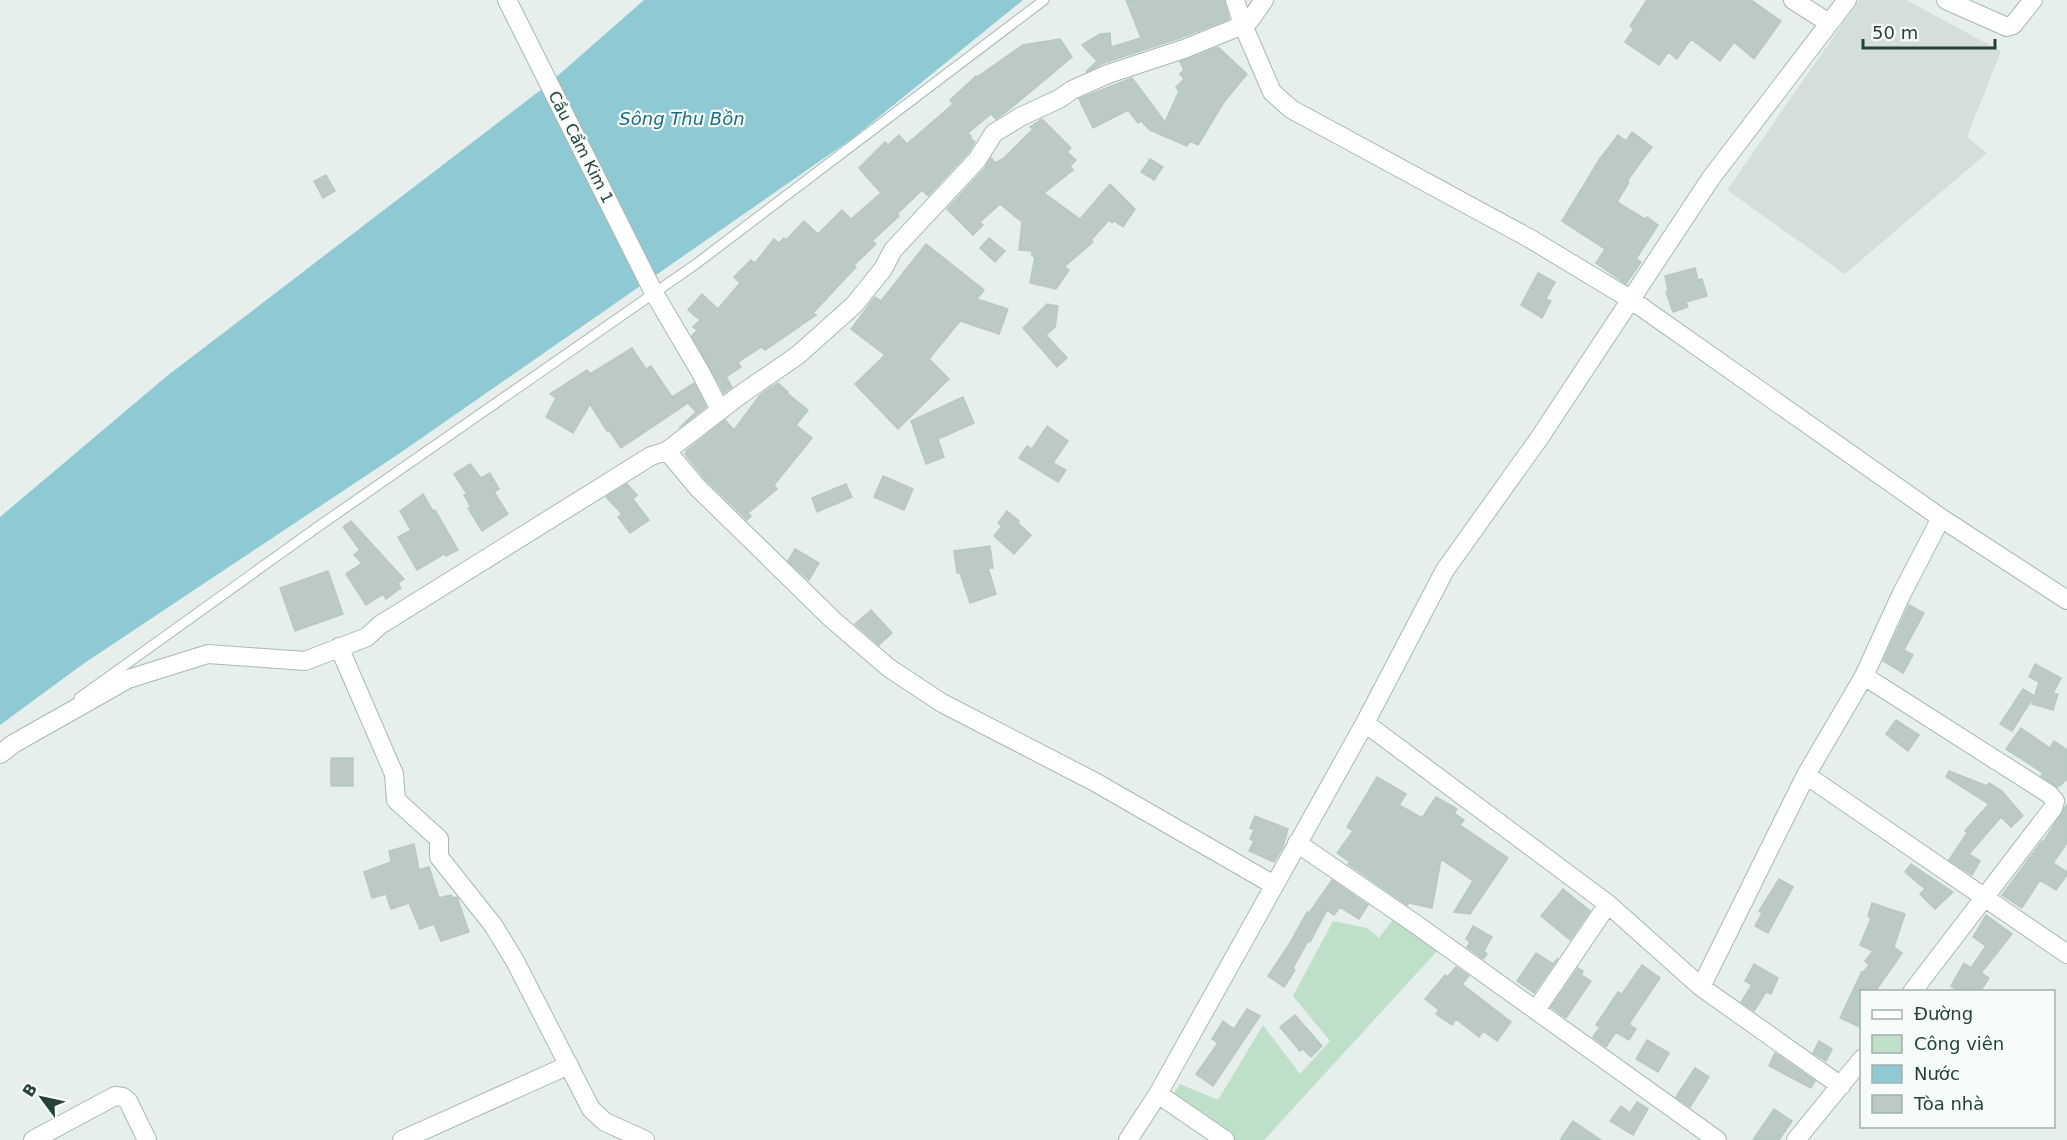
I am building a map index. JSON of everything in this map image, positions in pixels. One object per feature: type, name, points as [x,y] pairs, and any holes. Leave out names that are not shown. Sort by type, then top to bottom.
[{"type":"street","name":"Cầu Cẩm Kim 1","points":[[507,0],[654,293],[720,410]]},
{"type":"street","points":[[1235,0],[1243,25],[1272,92],[1291,109],[1529,238],[1630,299],[1941,518],[2067,600]]},
{"type":"street","points":[[7,749],[128,679],[208,654],[305,661],[367,637],[380,625],[651,456],[667,451],[798,355],[854,305],[883,269],[893,250],[977,160],[994,133],[1072,90],[1108,74],[1184,49],[1243,25],[1250,20],[1264,0]]},
{"type":"street","points":[[1793,0],[1829,23]]},
{"type":"street","points":[[1128,1140],[1158,1094],[1365,723],[1445,570],[1540,437],[1711,178],[1847,0]]},
{"type":"street","points":[[1946,0],[2005,27],[2013,25],[2033,0]]},
{"type":"street","points":[[667,451],[706,496],[833,620],[889,668],[942,703],[1095,782],[1274,885]]},
{"type":"street","points":[[1701,987],[1806,775],[1864,676],[1901,595],[1941,518]]},
{"type":"street","points":[[339,647],[394,774],[396,800],[439,839],[439,858],[492,925],[514,961],[591,1109],[598,1116],[645,1140]]},
{"type":"street","points":[[1864,676],[2054,799],[2053,808],[1914,990]]},
{"type":"street","points":[[1365,723],[1608,904],[1701,987],[1841,1086]]},
{"type":"street","points":[[1806,775],[2067,954]]},
{"type":"street","points":[[1297,843],[1536,1010],[1715,1140]]},
{"type":"street","points":[[1536,1010],[1608,904]]},
{"type":"street","points":[[1796,1140],[1860,1062]]},
{"type":"street","points":[[402,1140],[569,1065]]},
{"type":"street","points":[[1158,1094],[1225,1140]]},
{"type":"street","points":[[33,1140],[115,1096],[119,1096],[132,1106],[147,1140]]},
{"type":"lane","points":[[7,749],[320,526],[696,264],[1044,0]]},
{"type":"shaded area","points":[[1859,0],[1906,0],[2001,51],[1967,137],[1987,153],[1845,274],[1727,190]]},
{"type":"green space","points":[[1397,914],[1439,949],[1264,1140],[1207,1140],[1165,1106],[1180,1084],[1218,1100],[1263,1025],[1300,1074],[1330,1041],[1293,996],[1333,921],[1367,928],[1379,938]]},
{"type":"water","name":"Sông Thu Bồn","points":[[644,0],[1023,0],[853,138],[400,453],[83,664],[0,725],[0,517],[167,376],[546,86]]},
{"type":"building","points":[[1126,0],[1224,0],[1229,19],[1104,63],[1086,72],[1097,61],[1082,45],[1100,34],[1110,33],[1111,47],[1141,38]]},
{"type":"building","points":[[1647,0],[1751,0],[1781,21],[1754,59],[1734,42],[1720,61],[1691,39],[1677,59],[1668,52],[1659,65],[1625,42],[1634,29],[1630,26]]},
{"type":"building","points":[[1060,39],[1072,57],[1006,112],[996,119],[991,114],[968,133],[975,142],[968,153],[928,196],[922,190],[897,214],[899,216],[872,241],[876,244],[854,265],[856,267],[813,313],[816,315],[765,350],[761,347],[738,362],[741,367],[726,377],[732,387],[724,393],[692,336],[697,330],[693,327],[700,320],[688,310],[702,294],[718,309],[740,283],[734,277],[751,260],[755,263],[774,239],[779,243],[784,238],[786,240],[804,221],[818,234],[842,210],[851,219],[881,193],[859,168],[885,142],[888,145],[899,135],[907,144],[953,104],[950,100],[976,76],[1023,45]]},
{"type":"building","points":[[1218,47],[1247,74],[1224,102],[1198,145],[1190,141],[1187,146],[1150,130],[1141,121],[1138,123],[1128,110],[1093,128],[1079,99],[1132,78],[1165,122],[1179,91],[1176,87],[1184,79],[1180,74],[1184,70],[1180,62]]},
{"type":"building","points":[[1042,119],[1071,148],[1067,152],[1076,160],[1070,166],[1073,170],[1044,193],[1080,219],[1110,184],[1135,209],[1123,227],[1109,220],[1091,240],[1093,242],[1064,267],[1069,270],[1056,289],[1030,283],[1035,256],[1032,256],[1032,251],[1019,250],[1022,222],[1000,204],[980,222],[983,225],[973,235],[947,209],[985,168],[991,158],[996,163],[1004,158],[1033,129],[1030,127]]},
{"type":"building","points":[[1632,132],[1652,147],[1627,181],[1629,182],[1617,202],[1658,225],[1636,259],[1641,262],[1626,284],[1596,263],[1605,249],[1562,221],[1599,160],[1618,135],[1626,141]]},
{"type":"building","points":[[1150,159],[1163,167],[1154,180],[1141,172]]},
{"type":"building","points":[[326,175],[335,191],[323,198],[314,181]]},
{"type":"building","points":[[989,238],[1005,251],[995,262],[980,248]]},
{"type":"building","points":[[926,244],[984,290],[977,299],[1008,309],[999,334],[960,321],[929,359],[949,379],[898,429],[855,384],[885,355],[851,329],[875,297],[881,301]]},
{"type":"building","points":[[1695,268],[1698,280],[1702,279],[1707,296],[1686,302],[1688,307],[1673,312],[1666,292],[1668,291],[1665,276]]},
{"type":"building","points":[[1538,273],[1555,282],[1546,299],[1551,301],[1542,318],[1521,305]]},
{"type":"building","points":[[1047,304],[1058,306],[1055,327],[1046,335],[1067,358],[1057,367],[1023,328]]},
{"type":"building","points":[[632,348],[646,369],[651,366],[672,397],[694,383],[706,407],[679,428],[696,412],[688,403],[621,448],[590,404],[573,433],[546,417],[556,398],[550,394],[587,370],[590,374]]},
{"type":"building","points":[[778,383],[808,410],[796,425],[812,438],[774,485],[777,489],[748,513],[751,516],[747,520],[706,480],[685,454],[725,420],[734,430],[760,395]]},
{"type":"building","points":[[963,397],[974,423],[938,439],[944,457],[926,464],[911,421]]},
{"type":"building","points":[[1047,426],[1068,441],[1053,463],[1066,470],[1058,482],[1019,458],[1027,446],[1032,449]]},
{"type":"building","points":[[470,464],[481,478],[490,473],[499,489],[494,492],[508,514],[482,531],[468,508],[471,507],[464,495],[467,494],[454,474]]},
{"type":"building","points":[[883,476],[913,489],[904,510],[874,497]]},
{"type":"building","points":[[627,484],[637,495],[633,499],[649,520],[630,533],[618,517],[622,514],[606,497]]},
{"type":"building","points":[[846,484],[852,497],[817,512],[812,498]]},
{"type":"building","points":[[423,494],[458,550],[446,556],[444,554],[417,570],[398,537],[411,530],[400,511]]},
{"type":"building","points":[[1007,511],[1031,535],[1014,554],[994,536],[1002,526],[998,523]]},
{"type":"building","points":[[351,521],[404,579],[398,583],[401,588],[386,599],[383,594],[366,605],[346,574],[362,563],[354,555],[360,550],[343,527]]},
{"type":"building","points":[[990,546],[993,568],[988,568],[996,594],[970,603],[960,573],[957,573],[954,551]]},
{"type":"building","points":[[795,549],[819,563],[809,580],[788,561]]},
{"type":"building","points":[[328,571],[343,614],[295,631],[280,588]]},
{"type":"building","points":[[1909,605],[1924,613],[1904,650],[1913,655],[1903,673],[1883,661]]},
{"type":"building","points":[[871,610],[892,633],[879,645],[855,624]]},
{"type":"building","points":[[2035,664],[2061,678],[2053,693],[2058,694],[2053,710],[2032,704],[2039,682],[2029,677]]},
{"type":"building","points":[[2023,689],[2034,696],[2012,731],[2000,724]]},
{"type":"building","points":[[1896,720],[1919,735],[1908,751],[1886,734]]},
{"type":"building","points":[[2021,728],[2050,748],[2054,741],[2067,750],[2067,779],[2058,787],[2041,776],[2043,773],[2006,749]]},
{"type":"building","points":[[331,758],[353,758],[353,786],[331,786]]},
{"type":"building","points":[[1949,771],[1987,786],[1989,783],[2002,791],[2023,816],[2011,827],[2001,817],[1969,854],[1980,861],[1972,875],[1949,860],[1967,833],[1965,831],[1989,804],[1946,777]]},
{"type":"building","points":[[1377,777],[1406,794],[1399,805],[1422,818],[1436,797],[1457,809],[1454,813],[1464,820],[1460,825],[1508,858],[1470,914],[1454,912],[1473,881],[1441,859],[1432,908],[1409,903],[1407,905],[1348,864],[1350,862],[1337,853],[1353,831],[1347,827]]},
{"type":"building","points":[[2067,804],[2067,843],[2053,863],[2067,872],[2067,875],[2056,890],[2040,880],[2022,908],[2002,895],[2044,841]]},
{"type":"building","points":[[1255,816],[1288,829],[1283,847],[1274,862],[1249,851],[1254,841],[1250,839],[1254,830],[1250,828]]},
{"type":"building","points":[[414,844],[419,870],[429,867],[439,898],[451,895],[452,898],[457,897],[469,932],[441,941],[434,924],[420,929],[409,903],[391,909],[386,894],[372,898],[364,872],[391,862],[389,851]]},
{"type":"building","points":[[1911,864],[1953,892],[1935,909],[1920,894],[1925,889],[1905,872]]},
{"type":"building","points":[[1779,879],[1793,887],[1768,933],[1755,926],[1762,913],[1759,911]]},
{"type":"building","points":[[1332,880],[1368,905],[1359,919],[1340,907],[1334,915],[1327,910],[1284,987],[1268,976],[1307,912],[1309,913]]},
{"type":"building","points":[[1563,889],[1590,911],[1570,940],[1541,916]]},
{"type":"building","points":[[1872,903],[1905,914],[1894,947],[1902,953],[1876,990],[1860,990],[1860,1027],[1840,1018],[1862,971],[1862,974],[1869,965],[1865,961],[1873,951],[1860,945],[1871,918],[1868,916]]},
{"type":"building","points":[[1986,915],[2012,934],[1981,973],[1989,978],[1981,990],[1957,990],[1951,986],[1964,963],[1971,968],[1986,946],[1973,937]]},
{"type":"building","points":[[1473,926],[1492,937],[1484,951],[1487,954],[1483,959],[1467,947],[1470,942],[1466,939]]},
{"type":"building","points":[[1536,953],[1553,964],[1558,958],[1534,993],[1517,981]]},
{"type":"building","points":[[1754,964],[1778,978],[1771,994],[1766,992],[1754,1011],[1741,1002],[1752,985],[1745,981]]},
{"type":"building","points":[[1642,965],[1660,978],[1629,1024],[1636,1029],[1629,1040],[1616,1032],[1606,1047],[1593,1037],[1600,1027],[1596,1025],[1618,992],[1622,994]]},
{"type":"building","points":[[1456,967],[1469,976],[1462,984],[1511,1022],[1497,1041],[1483,1031],[1479,1037],[1456,1019],[1452,1025],[1436,1014],[1439,1010],[1425,999],[1445,975],[1447,977]]},
{"type":"building","points":[[1578,968],[1583,971],[1581,975],[1591,981],[1566,1018],[1551,1007]]},
{"type":"building","points":[[1247,1009],[1260,1016],[1213,1086],[1196,1074],[1218,1043],[1212,1039],[1223,1021],[1234,1029]]},
{"type":"building","points":[[1295,1015],[1322,1046],[1311,1057],[1303,1049],[1300,1051],[1280,1027]]},
{"type":"building","points":[[1647,1040],[1669,1053],[1658,1072],[1636,1059]]},
{"type":"building","points":[[1819,1041],[1832,1049],[1826,1061],[1813,1053]]},
{"type":"building","points":[[1775,1053],[1815,1081],[1811,1088],[1769,1066]]},
{"type":"building","points":[[1695,1068],[1709,1077],[1690,1107],[1676,1097]]},
{"type":"building","points":[[1637,1102],[1648,1109],[1633,1135],[1610,1121],[1621,1106],[1630,1113]]},
{"type":"building","points":[[1774,1109],[1792,1121],[1779,1140],[1753,1140]]},
{"type":"building","points":[[1573,1121],[1601,1140],[1560,1140]]}]
